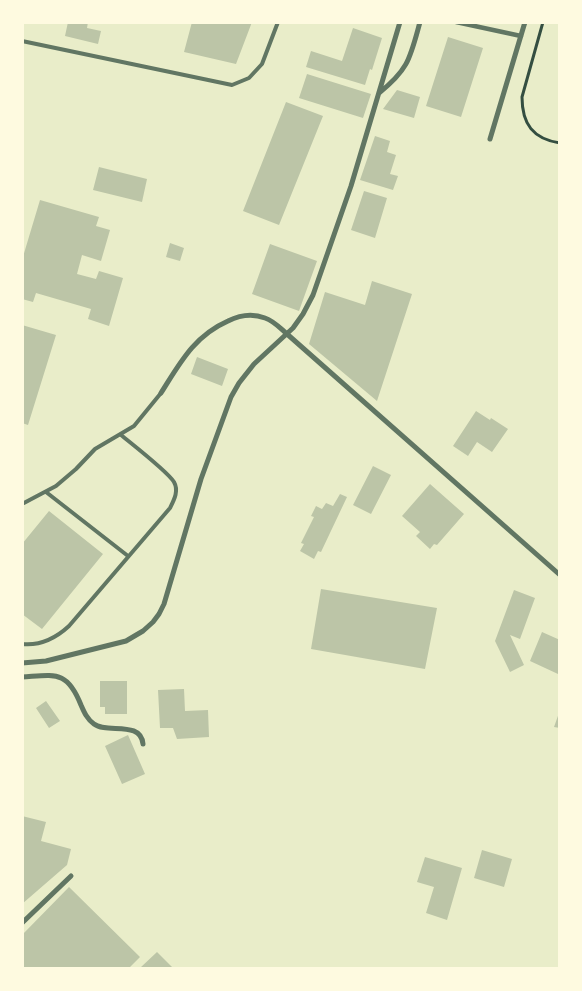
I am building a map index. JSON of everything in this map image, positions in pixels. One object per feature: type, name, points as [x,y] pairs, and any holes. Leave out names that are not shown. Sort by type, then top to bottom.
[{"type":"street","points":[[22,663],[46,660],[126,641],[137,636],[159,614],[164,604],[201,479],[231,398],[239,383],[254,364],[287,334],[304,314],[313,295],[351,186],[400,22]]},
{"type":"street","points":[[378,94],[399,76],[406,65],[413,50],[420,22]]},
{"type":"street","points":[[456,22],[521,36]]},
{"type":"street","points":[[490,138],[525,22]]},
{"type":"street","points":[[161,393],[192,346],[203,335],[221,324],[240,316],[259,316],[275,324],[287,334],[560,575]]},
{"type":"street","points":[[22,677],[51,675],[61,677],[71,684],[84,713],[94,725],[104,728],[131,730],[140,735],[143,744]]},
{"type":"street","points":[[22,923],[71,876]]},
{"type":"lane","points":[[22,42],[232,85],[250,78],[262,64],[278,22]]},
{"type":"lane","points":[[22,504],[64,480],[95,449],[134,426],[161,393]]},
{"type":"lane","points":[[22,644],[37,644],[63,632],[170,508],[175,498],[174,482],[169,476],[121,435]]},
{"type":"lane","points":[[46,492],[128,556]]},
{"type":"path","points":[[543,22],[522,97],[522,108],[531,131],[539,138],[560,143]]},
{"type":"building","points":[[68,22],[88,22],[87,28],[101,31],[98,44],[65,36]]},
{"type":"building","points":[[192,22],[252,22],[236,64],[184,52]]},
{"type":"building","points":[[353,28],[382,38],[365,85],[306,67],[311,51],[342,61]]},
{"type":"building","points":[[448,37],[483,48],[461,117],[426,106]]},
{"type":"building","points":[[307,74],[371,94],[363,118],[299,98]]},
{"type":"building","points":[[397,90],[420,97],[414,118],[383,109]]},
{"type":"building","points":[[286,102],[323,116],[279,225],[243,211]]},
{"type":"building","points":[[375,136],[390,141],[387,152],[396,155],[390,174],[398,176],[393,190],[360,180]]},
{"type":"building","points":[[99,167],[147,179],[142,202],[93,190]]},
{"type":"building","points":[[364,191],[387,198],[375,238],[351,230]]},
{"type":"building","points":[[40,200],[99,217],[96,226],[110,230],[101,261],[82,255],[77,274],[96,279],[99,271],[123,278],[109,326],[88,319],[91,309],[36,293],[33,302],[22,299],[22,260]]},
{"type":"building","points":[[170,243],[184,248],[180,261],[166,257]]},
{"type":"building","points":[[270,244],[317,261],[299,311],[252,294]]},
{"type":"building","points":[[372,281],[412,294],[377,401],[309,344],[325,292],[365,305]]},
{"type":"building","points":[[22,325],[56,335],[28,425],[22,423]]},
{"type":"building","points":[[197,357],[228,369],[222,386],[191,374]]},
{"type":"building","points":[[476,411],[508,429],[492,452],[477,442],[468,456],[453,446]]},
{"type":"building","points":[[373,466],[391,475],[371,514],[353,505]]},
{"type":"building","points":[[430,484],[464,514],[437,545],[434,544],[430,549],[416,536],[420,532],[402,516]]},
{"type":"building","points":[[340,494],[347,497],[321,552],[318,551],[314,559],[300,551],[304,544],[301,543],[314,517],[311,516],[316,506],[322,509],[326,503],[333,506]]},
{"type":"building","points":[[49,511],[103,554],[42,629],[22,614],[22,544]]},
{"type":"building","points":[[321,589],[437,608],[425,669],[311,649]]},
{"type":"building","points":[[514,590],[535,598],[520,639],[510,635],[524,665],[510,672],[495,641]]},
{"type":"building","points":[[542,632],[560,640],[560,670],[558,674],[530,661]]},
{"type":"building","points":[[100,681],[127,681],[127,714],[105,714],[105,707],[100,707]]},
{"type":"building","points":[[184,689],[185,711],[208,710],[209,737],[177,739],[173,728],[160,728],[158,690]]},
{"type":"building","points":[[46,701],[60,721],[49,728],[36,708]]},
{"type":"building","points":[[560,713],[560,728],[554,727]]},
{"type":"building","points":[[128,735],[145,774],[122,784],[105,746]]},
{"type":"building","points":[[22,816],[46,822],[41,841],[71,849],[67,865],[22,904]]},
{"type":"building","points":[[482,850],[512,859],[504,887],[474,878]]},
{"type":"building","points":[[425,857],[462,868],[447,920],[426,913],[434,887],[417,882]]},
{"type":"building","points":[[69,887],[140,957],[129,968],[22,968],[22,935]]},
{"type":"building","points":[[157,952],[173,968],[140,968]]}]
